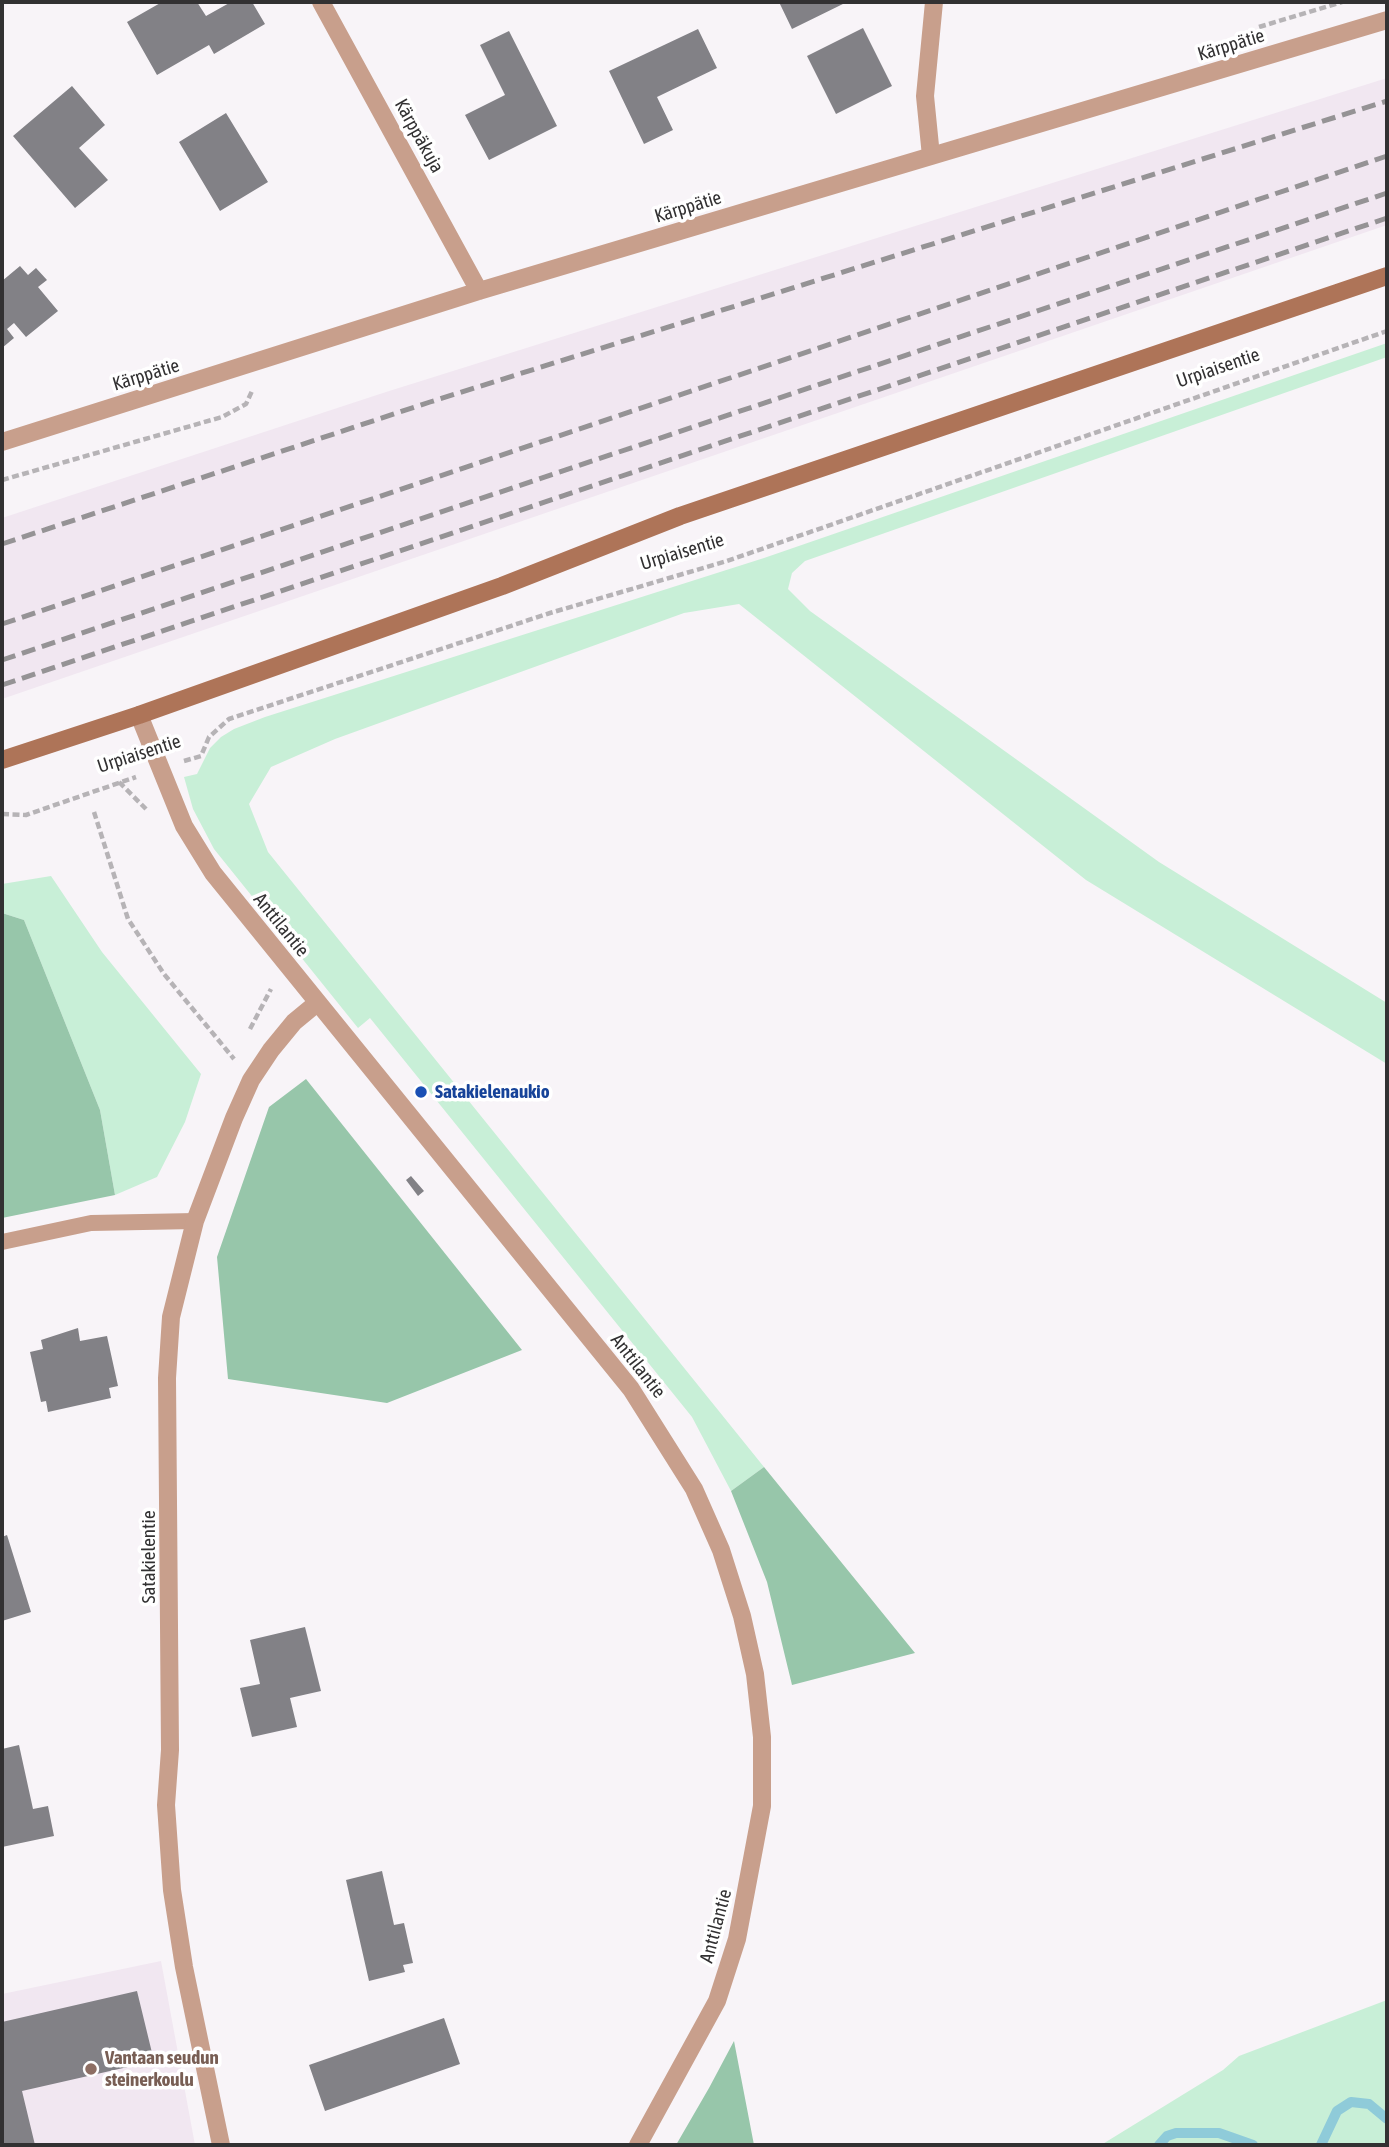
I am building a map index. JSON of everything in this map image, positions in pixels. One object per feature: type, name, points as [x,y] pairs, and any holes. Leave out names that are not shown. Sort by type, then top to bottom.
[{"type":"main road","name":"Urpiaisentie","points":[[2,760],[139,715],[502,586],[705,508],[1387,276]]},
{"type":"street","name":"Kärppäkuja","points":[[321,2],[479,291]]},
{"type":"street","points":[[931,156],[925,96],[934,2]]},
{"type":"street","name":"Kärppätie","points":[[2,442],[479,291],[1387,20]]},
{"type":"street","name":"Anttilantie","points":[[139,715],[184,826],[213,873],[631,1389],[694,1489],[721,1550],[742,1616],[755,1674],[762,1737],[762,1806],[737,1939],[716,2001],[638,2145]]},
{"type":"street","name":"Satakielentie","points":[[221,2145],[184,1967],[172,1890],[166,1805],[171,1577],[167,1378],[171,1317],[195,1221],[251,1080],[294,1022],[317,1003]]},
{"type":"lane","points":[[2,1242],[91,1223],[195,1221]]},
{"type":"path","name":"Urpiaisentie","points":[[2,814],[26,816],[201,756],[209,737],[229,719],[550,613],[727,561],[1387,331]]},
{"type":"path","points":[[2,480],[222,418],[246,404],[253,392],[244,367]]},
{"type":"path","points":[[94,812],[128,919],[164,974],[235,1060],[241,1048]]},
{"type":"path","points":[[247,1037],[271,989],[294,1022]]},
{"type":"shaded area","points":[[1387,78],[1387,225],[2,699],[2,518],[386,392]]},
{"type":"shaded area","name":"Vantaan seudun steinerkoulu","points":[[161,1961],[195,2145],[2,2145],[2,1994]]},
{"type":"green space","points":[[1387,343],[1387,357],[805,561],[792,573],[788,589],[810,611],[1159,862],[1387,1003],[1387,1064],[1086,880],[739,604],[684,613],[335,739],[271,767],[249,804],[268,852],[764,1467],[731,1491],[692,1417],[370,1018],[358,1028],[214,849],[193,809],[184,777],[197,774],[210,748],[221,737],[265,717],[764,558]]},
{"type":"green space","points":[[51,876],[102,952],[201,1074],[185,1122],[157,1177],[115,1195],[100,1110],[24,920],[2,913],[2,884]]},
{"type":"green space","points":[[2,913],[24,920],[100,1110],[115,1195],[2,1218]]},
{"type":"green space","points":[[306,1079],[522,1350],[387,1403],[228,1379],[217,1257],[269,1107]]},
{"type":"green space","points":[[764,1467],[915,1653],[792,1685],[767,1582],[731,1491]]},
{"type":"green space","points":[[1387,2000],[1387,2145],[1101,2145],[1223,2070],[1239,2056]]},
{"type":"green space","points":[[734,2041],[754,2145],[676,2145],[709,2088]]},
{"type":"building","points":[[162,2],[197,2],[206,16],[231,2],[252,2],[265,24],[214,54],[209,45],[157,75],[127,22]]},
{"type":"building","points":[[779,2],[847,2],[792,29]]},
{"type":"building","points":[[863,28],[892,86],[836,114],[807,56]]},
{"type":"building","points":[[698,29],[717,68],[657,97],[673,130],[644,144],[609,71]]},
{"type":"building","points":[[509,31],[557,126],[489,160],[465,115],[505,95],[480,45]]},
{"type":"building","points":[[72,86],[105,125],[79,148],[108,180],[75,208],[13,136]]},
{"type":"building","points":[[226,113],[268,182],[220,211],[179,142]]},
{"type":"building","points":[[20,266],[28,275],[36,268],[47,280],[38,287],[58,311],[26,337],[14,323],[7,329],[14,338],[2,348],[2,281]]},
{"type":"building","points":[[411,1176],[424,1191],[418,1196],[406,1180]]},
{"type":"building","points":[[78,1328],[80,1341],[107,1336],[118,1386],[109,1388],[111,1398],[48,1412],[46,1401],[41,1402],[30,1352],[43,1349],[41,1340]]},
{"type":"building","points":[[7,1535],[31,1612],[2,1621],[2,1537]]},
{"type":"building","points":[[305,1627],[321,1691],[290,1698],[297,1727],[252,1737],[240,1688],[260,1684],[250,1640]]},
{"type":"building","points":[[19,1745],[33,1809],[48,1806],[54,1836],[2,1847],[2,1749]]},
{"type":"building","points":[[382,1871],[394,1925],[404,1923],[413,1963],[403,1965],[405,1972],[369,1981],[346,1880]]},
{"type":"building","points":[[137,1991],[154,2061],[22,2091],[35,2145],[2,2145],[2,2022]]},
{"type":"building","points":[[444,2018],[460,2064],[325,2111],[309,2065]]},
{"type":"waterway","points":[[1321,2145],[1337,2111],[1351,2102],[1369,2104],[1387,2119]]},
{"type":"waterway","points":[[1159,2145],[1167,2136],[1176,2133],[1219,2133],[1253,2145]]},
{"type":"railway","points":[[2,544],[430,402],[1387,101]]},
{"type":"railway","points":[[2,624],[1387,156]]},
{"type":"railway","points":[[2,660],[1387,193]]},
{"type":"railway","points":[[2,685],[1387,218]]},
{"type":"place","name":"Satakielenaukio","points":[[421,1092]]},
{"type":"place","name":"Vantaan seudun steinerkoulu","points":[[91,2069]]}]
